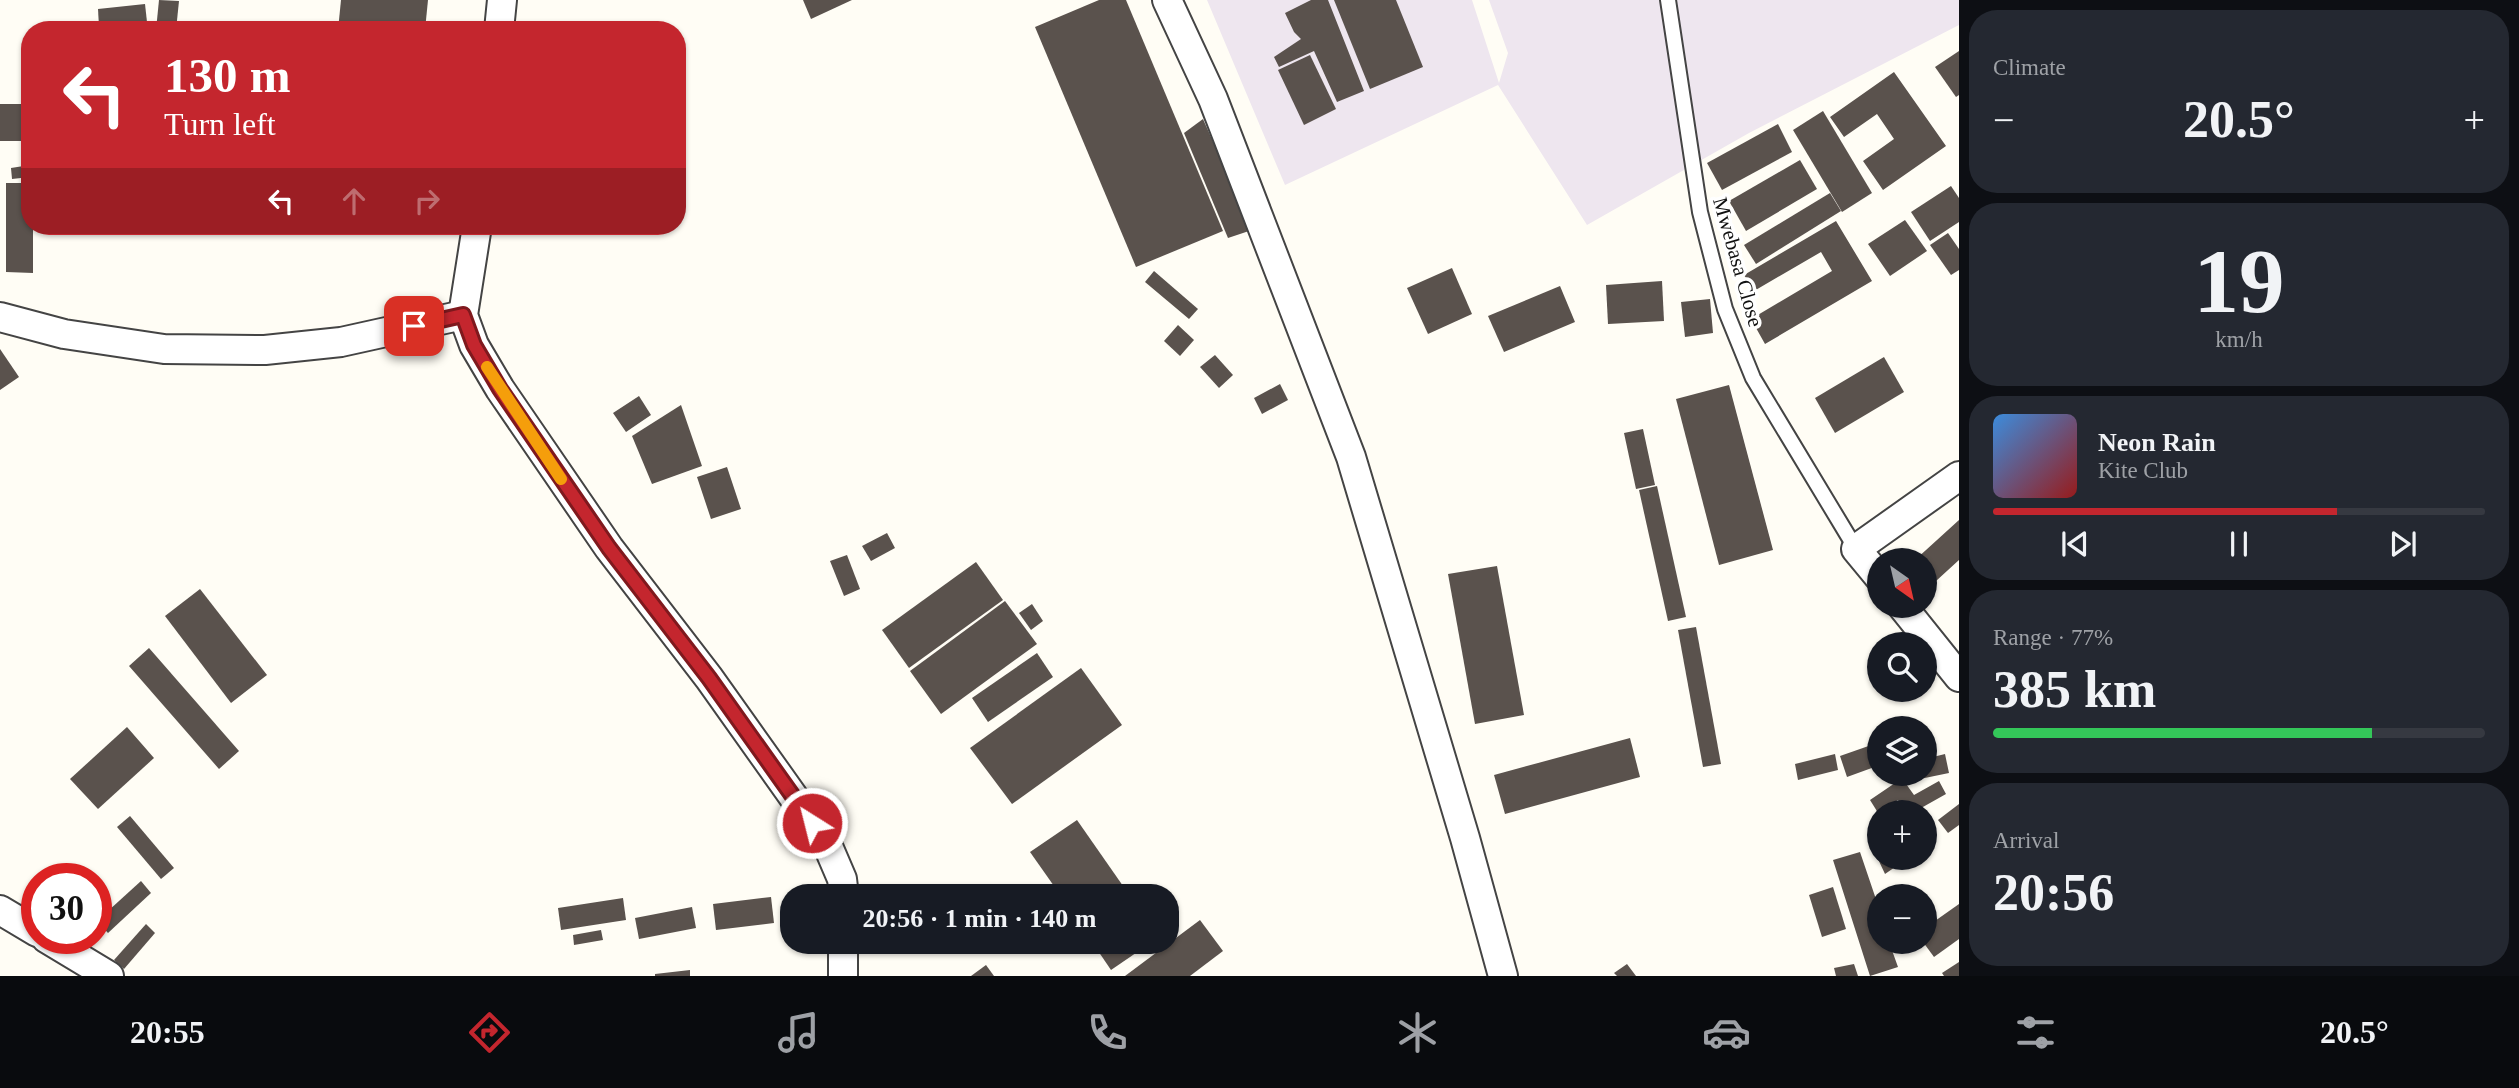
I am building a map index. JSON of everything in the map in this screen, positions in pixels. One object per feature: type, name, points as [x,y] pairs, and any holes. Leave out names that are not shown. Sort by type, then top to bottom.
[{"type":"street","points":[[500,21],[502,0]]},
{"type":"street","points":[[1167,0],[1213,99],[1351,457],[1465,838],[1503,976]]},
{"type":"street","points":[[476,235],[463,315],[474,345],[500,389],[609,548],[709,678],[827,844],[843,884]]},
{"type":"street","points":[[0,317],[64,334],[164,349],[265,350],[341,342],[463,315]]},
{"type":"street","points":[[1867,562],[1856,549],[1959,477]]},
{"type":"street","points":[[1912,618],[1959,677]]},
{"type":"street","points":[[0,910],[21,922]]},
{"type":"street","points":[[73,954],[109,976]]},
{"type":"street","points":[[843,954],[843,976]]},
{"type":"lane","name":"Mwebasa Close","points":[[1668,0],[1700,212],[1725,309],[1753,378],[1856,549]]},
{"type":"shaded area","points":[[1207,0],[1472,0],[1499,83],[1508,53],[1489,0],[1959,0],[1959,25],[1749,133],[1587,225],[1498,85],[1285,185]]},
{"type":"building","points":[[159,0],[179,1],[177,21],[157,21]]},
{"type":"building","points":[[341,0],[428,0],[426,21],[339,21]]},
{"type":"building","points":[[803,0],[852,0],[811,19]]},
{"type":"building","points":[[1099,0],[1126,0],[1223,231],[1136,267],[1035,27]]},
{"type":"building","points":[[1311,0],[1328,0],[1364,91],[1337,102],[1314,51],[1279,67],[1274,57],[1301,39],[1294,32],[1285,13]]},
{"type":"building","points":[[1334,0],[1396,0],[1423,67],[1370,89]]},
{"type":"building","points":[[145,4],[147,21],[99,21],[98,9]]},
{"type":"building","points":[[1959,51],[1959,95],[1956,97],[1935,67]]},
{"type":"building","points":[[1310,55],[1336,109],[1304,125],[1278,70]]},
{"type":"building","points":[[1894,72],[1946,146],[1883,190],[1863,161],[1894,139],[1877,114],[1844,137],[1830,117]]},
{"type":"building","points":[[0,104],[21,104],[21,141],[0,141]]},
{"type":"building","points":[[1823,111],[1872,193],[1842,212],[1793,130]]},
{"type":"building","points":[[1203,119],[1252,230],[1228,238],[1184,133]]},
{"type":"building","points":[[1778,124],[1792,152],[1722,190],[1707,163]]},
{"type":"building","points":[[1800,160],[1817,189],[1746,231],[1729,201]]},
{"type":"building","points":[[21,166],[21,178],[12,179],[11,168]]},
{"type":"building","points":[[6,183],[21,183],[21,235],[33,235],[33,273],[6,272]]},
{"type":"building","points":[[1951,186],[1959,198],[1959,222],[1930,241],[1911,212]]},
{"type":"building","points":[[1830,193],[1841,211],[1756,264],[1744,245]]},
{"type":"building","points":[[1905,220],[1927,251],[1890,276],[1868,244]]},
{"type":"building","points":[[1836,221],[1872,281],[1765,344],[1751,319],[1832,271],[1821,252],[1754,291],[1744,275]]},
{"type":"building","points":[[1948,233],[1959,249],[1959,270],[1951,275],[1930,245]]},
{"type":"building","points":[[1452,268],[1472,314],[1428,334],[1407,288]]},
{"type":"building","points":[[1154,271],[1198,309],[1189,319],[1145,282]]},
{"type":"building","points":[[1662,281],[1664,321],[1608,324],[1606,285]]},
{"type":"building","points":[[1560,286],[1575,322],[1504,352],[1488,316]]},
{"type":"building","points":[[1710,299],[1713,333],[1685,337],[1681,302]]},
{"type":"building","points":[[1178,325],[1194,340],[1180,356],[1164,341]]},
{"type":"building","points":[[0,349],[19,377],[0,390]]},
{"type":"building","points":[[1215,355],[1233,375],[1219,388],[1200,367]]},
{"type":"building","points":[[1884,357],[1904,392],[1835,433],[1815,398]]},
{"type":"building","points":[[1280,384],[1288,400],[1262,414],[1254,398]]},
{"type":"building","points":[[1729,385],[1773,550],[1719,565],[1676,399]]},
{"type":"building","points":[[639,396],[651,415],[626,432],[613,413]]},
{"type":"building","points":[[681,405],[702,466],[652,484],[632,436]]},
{"type":"building","points":[[1643,429],[1655,485],[1636,489],[1624,433]]},
{"type":"building","points":[[727,467],[741,509],[711,519],[697,477]]},
{"type":"building","points":[[1657,486],[1686,617],[1668,621],[1639,490]]},
{"type":"building","points":[[1959,520],[1959,560],[1937,580],[1937,548],[1928,548]]},
{"type":"building","points":[[887,533],[895,548],[871,561],[862,546]]},
{"type":"building","points":[[847,555],[860,589],[844,596],[830,561]]},
{"type":"building","points":[[976,562],[1003,600],[909,668],[882,630]]},
{"type":"building","points":[[1497,566],[1524,715],[1475,724],[1448,574]]},
{"type":"building","points":[[200,589],[267,675],[231,703],[165,616]]},
{"type":"building","points":[[1005,601],[1037,644],[941,714],[910,671]]},
{"type":"building","points":[[1032,604],[1043,621],[1031,630],[1019,613]]},
{"type":"building","points":[[1696,627],[1721,764],[1703,767],[1678,630]]},
{"type":"building","points":[[149,648],[239,751],[219,769],[129,666]]},
{"type":"building","points":[[1037,653],[1053,677],[988,722],[972,698]]},
{"type":"building","points":[[1081,668],[1122,725],[1012,804],[970,748]]},
{"type":"building","points":[[127,727],[154,758],[98,809],[70,779]]},
{"type":"building","points":[[1630,738],[1640,777],[1505,814],[1494,775]]},
{"type":"building","points":[[1867,747],[1867,770],[1847,777],[1840,756]]},
{"type":"building","points":[[1835,754],[1838,770],[1798,780],[1795,764]]},
{"type":"building","points":[[1945,754],[1949,773],[1937,775],[1937,756]]},
{"type":"building","points":[[1939,781],[1946,794],[1935,800],[1870,800],[1891,786],[1908,786],[1914,795],[1930,786],[1937,786]]},
{"type":"building","points":[[1959,804],[1959,825],[1948,833],[1938,820]]},
{"type":"building","points":[[130,816],[174,868],[161,879],[117,827]]},
{"type":"building","points":[[1077,820],[1122,884],[1053,884],[1030,852]]},
{"type":"building","points":[[1860,852],[1871,884],[1867,884],[1867,954],[1893,954],[1898,967],[1870,976],[1833,860]]},
{"type":"building","points":[[141,881],[151,893],[112,929],[112,907]]},
{"type":"building","points":[[1833,887],[1846,929],[1822,937],[1809,895]]},
{"type":"building","points":[[771,897],[774,923],[716,930],[713,904]]},
{"type":"building","points":[[623,898],[626,920],[561,930],[558,908]]},
{"type":"building","points":[[1959,904],[1959,939],[1934,957],[1932,954],[1937,954],[1937,920]]},
{"type":"building","points":[[692,907],[696,928],[639,939],[635,918]]},
{"type":"building","points":[[1200,920],[1223,951],[1190,976],[1125,976],[1154,954],[1179,954],[1179,936]]},
{"type":"building","points":[[146,924],[155,933],[124,969],[114,960]]},
{"type":"building","points":[[601,930],[603,940],[574,945],[573,935]]},
{"type":"building","points":[[1100,954],[1134,954],[1111,970]]},
{"type":"building","points":[[1959,962],[1959,976],[1944,976],[1942,973]]},
{"type":"building","points":[[1627,964],[1636,976],[1617,976],[1614,973]]},
{"type":"building","points":[[1854,964],[1858,976],[1836,976],[1834,968]]},
{"type":"building","points":[[986,965],[994,976],[971,976]]},
{"type":"building","points":[[690,970],[690,976],[655,976],[655,974]]},
{"type":"slow traffic","points":[[487,367],[561,479]]},
{"type":"route","points":[[414,326],[463,315],[474,345],[500,389],[609,548],[709,678],[812,823]]}]
